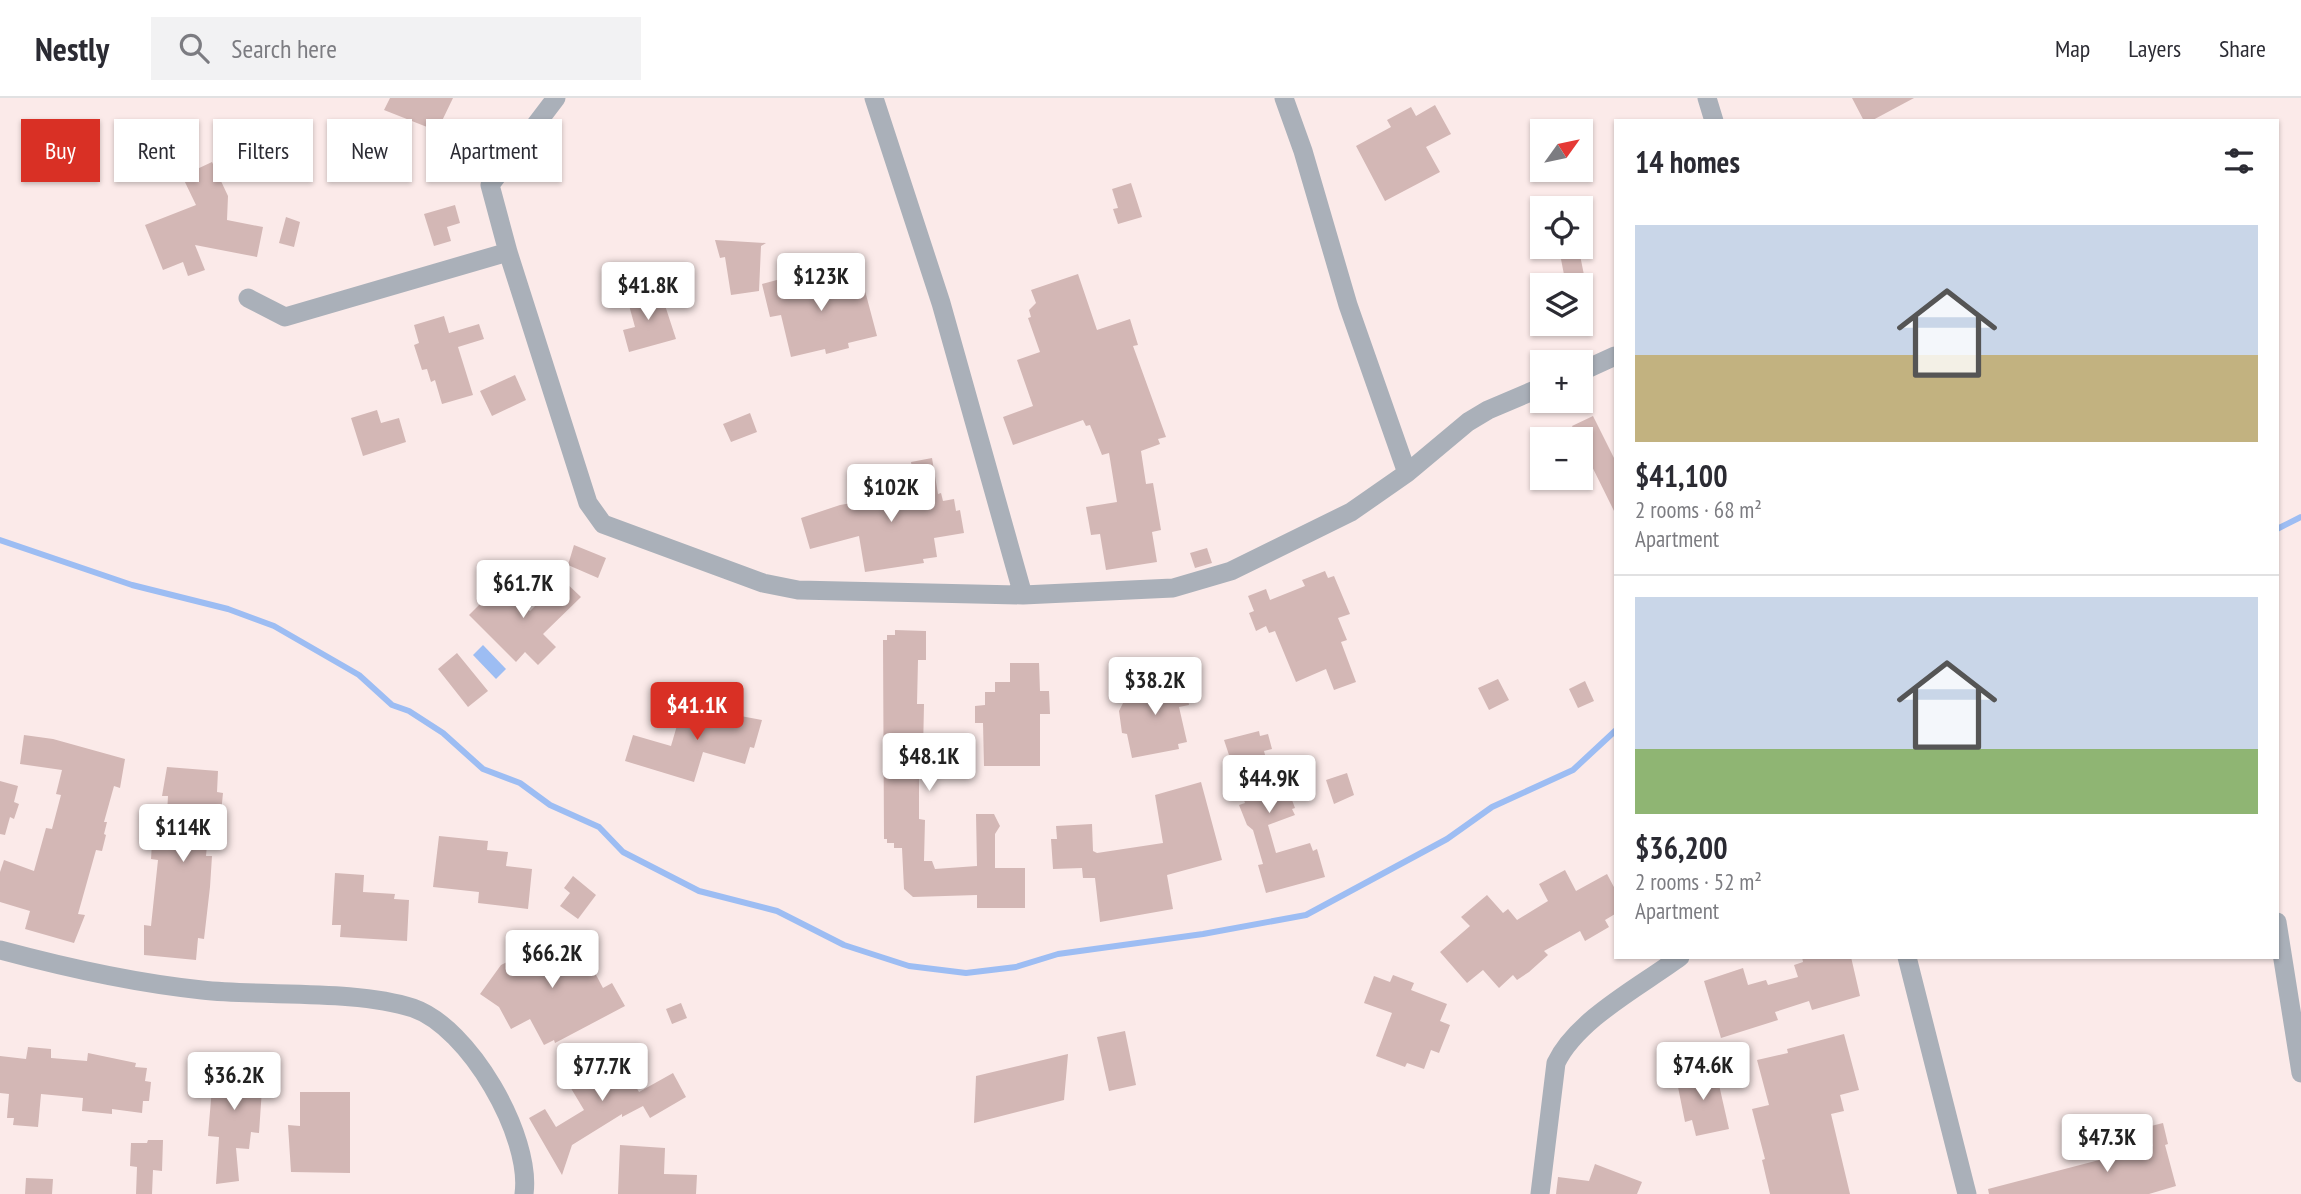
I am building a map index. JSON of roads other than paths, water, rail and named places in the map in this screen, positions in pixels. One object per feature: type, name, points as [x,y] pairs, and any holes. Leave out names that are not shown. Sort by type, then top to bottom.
[{"type":"street","points":[[556,98],[490,185],[508,252],[588,503],[603,524],[780,588],[1023,595],[1173,588],[1231,571],[1351,512],[1407,473],[1468,422],[1488,410],[1530,392]]},
{"type":"street","points":[[874,98],[941,303],[1023,595]]},
{"type":"street","points":[[1283,98],[1303,151],[1348,305],[1407,473]]},
{"type":"street","points":[[1707,98],[1713,119]]},
{"type":"street","points":[[248,299],[285,317],[508,252]]},
{"type":"street","points":[[1593,366],[1614,356]]},
{"type":"street","points":[[2279,935],[2301,1073]]},
{"type":"street","points":[[0,950],[111,977],[202,990],[373,1000],[426,1014],[456,1035],[492,1089],[521,1150],[524,1194]]},
{"type":"street","points":[[1540,1194],[1556,1063],[1562,1051],[1599,1016],[1677,959]]},
{"type":"street","points":[[1908,959],[1967,1194]]},
{"type":"water","points":[[483,645],[506,669],[496,679],[473,655]]},
{"type":"waterway","points":[[2279,528],[2301,517]]},
{"type":"waterway","points":[[0,540],[132,585],[228,609],[274,626],[359,675],[392,705],[409,711],[443,733],[483,769],[520,783],[550,805],[599,827],[623,852],[699,891],[777,911],[844,945],[909,966],[966,973],[1016,967],[1058,954],[1203,934],[1306,915],[1447,839],[1492,807],[1573,770],[1614,732]]}]
